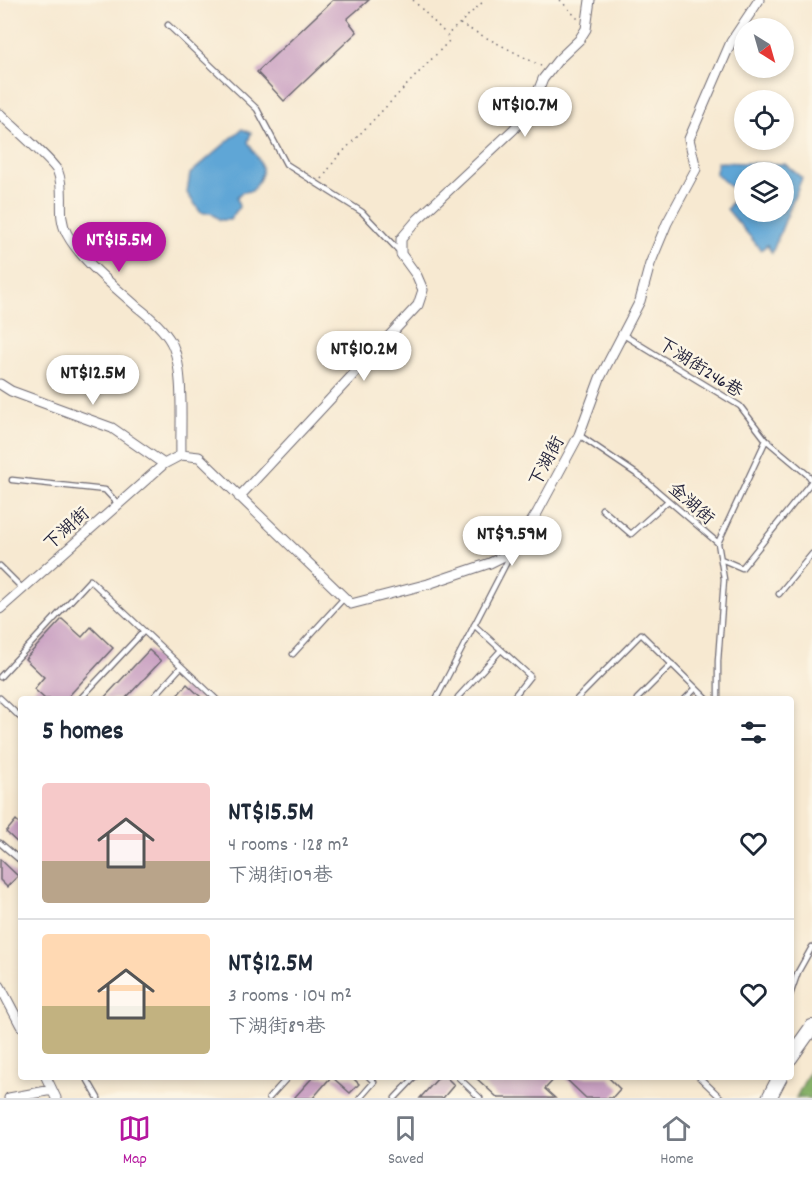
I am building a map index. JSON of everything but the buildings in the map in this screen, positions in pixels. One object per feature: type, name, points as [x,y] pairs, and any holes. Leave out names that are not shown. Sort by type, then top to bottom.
[{"type":"street","points":[[239,497],[418,305],[423,290],[417,276],[402,254],[401,239],[418,219],[514,129],[532,107],[543,79],[579,40],[586,28],[590,0]]},
{"type":"street","name":"下湖街","points":[[512,552],[537,513],[579,435],[600,378],[640,301],[650,264],[667,223],[696,169],[689,139],[731,42],[759,0]]},
{"type":"street","points":[[0,114],[58,169],[62,191],[61,218],[67,234],[84,256],[111,284],[154,321],[171,342],[177,363],[181,455],[199,457],[351,604],[428,584],[512,552]]},
{"type":"street","points":[[0,384],[11,391],[112,428],[164,464]]},
{"type":"street","name":"下湖街","points":[[0,609],[164,464],[181,455]]},
{"type":"street","points":[[0,986],[18,1020]]},
{"type":"street","points":[[794,1052],[812,1027]]},
{"type":"street","points":[[9,1098],[54,1094],[47,1080]]},
{"type":"street","points":[[769,1098],[778,1080]]},
{"type":"lane","points":[[168,25],[257,109],[286,164],[362,212],[402,254]]},
{"type":"lane","name":"下湖街246巷","points":[[622,334],[740,406],[766,440],[812,481]]},
{"type":"lane","name":"金湖街","points":[[579,435],[641,477],[718,543],[724,579],[718,696]]},
{"type":"lane","points":[[718,543],[766,440]]},
{"type":"lane","points":[[12,480],[105,490],[118,504]]},
{"type":"lane","points":[[721,559],[742,568],[812,481]]},
{"type":"lane","points":[[603,509],[631,534],[668,501]]},
{"type":"lane","points":[[438,696],[512,552]]},
{"type":"lane","points":[[779,594],[812,554]]},
{"type":"lane","points":[[0,566],[23,590]]},
{"type":"lane","points":[[0,677],[90,580],[213,696]]},
{"type":"lane","points":[[293,654],[344,598]]},
{"type":"lane","points":[[474,625],[530,676],[514,696]]},
{"type":"lane","points":[[83,696],[143,632]]},
{"type":"lane","points":[[580,696],[641,634],[704,696]]},
{"type":"lane","points":[[459,696],[501,650]]},
{"type":"lane","points":[[640,696],[672,664]]},
{"type":"lane","points":[[155,696],[182,667]]},
{"type":"lane","points":[[688,696],[696,688]]},
{"type":"lane","points":[[0,698],[18,714]]},
{"type":"lane","points":[[0,843],[18,858]]},
{"type":"lane","points":[[794,984],[812,947]]},
{"type":"lane","points":[[88,1080],[99,1098]]},
{"type":"lane","points":[[269,1098],[285,1080]]},
{"type":"lane","points":[[360,1098],[374,1082],[372,1080]]},
{"type":"lane","points":[[395,1098],[412,1080]]},
{"type":"lane","points":[[461,1080],[478,1097]]},
{"type":"lane","points":[[702,1080],[721,1098]]},
{"type":"path","points":[[318,184],[335,160],[449,41],[447,35],[413,0]]},
{"type":"path","points":[[447,35],[485,0]]},
{"type":"path","points":[[560,0],[586,28]]},
{"type":"path","points":[[459,24],[550,70]]},
{"type":"green space","points":[[812,1066],[812,1098],[796,1098]]},
{"type":"water","points":[[242,129],[251,133],[248,142],[262,167],[261,177],[252,191],[242,192],[237,198],[239,207],[230,220],[220,220],[211,213],[201,213],[187,193],[190,174]]},
{"type":"water","points":[[717,162],[734,162],[734,190],[716,174]]},
{"type":"water","points":[[794,171],[802,178],[794,198]]},
{"type":"water","points":[[734,199],[734,217],[727,209]]},
{"type":"water","points":[[738,222],[784,222],[772,253],[767,245],[761,250]]}]
